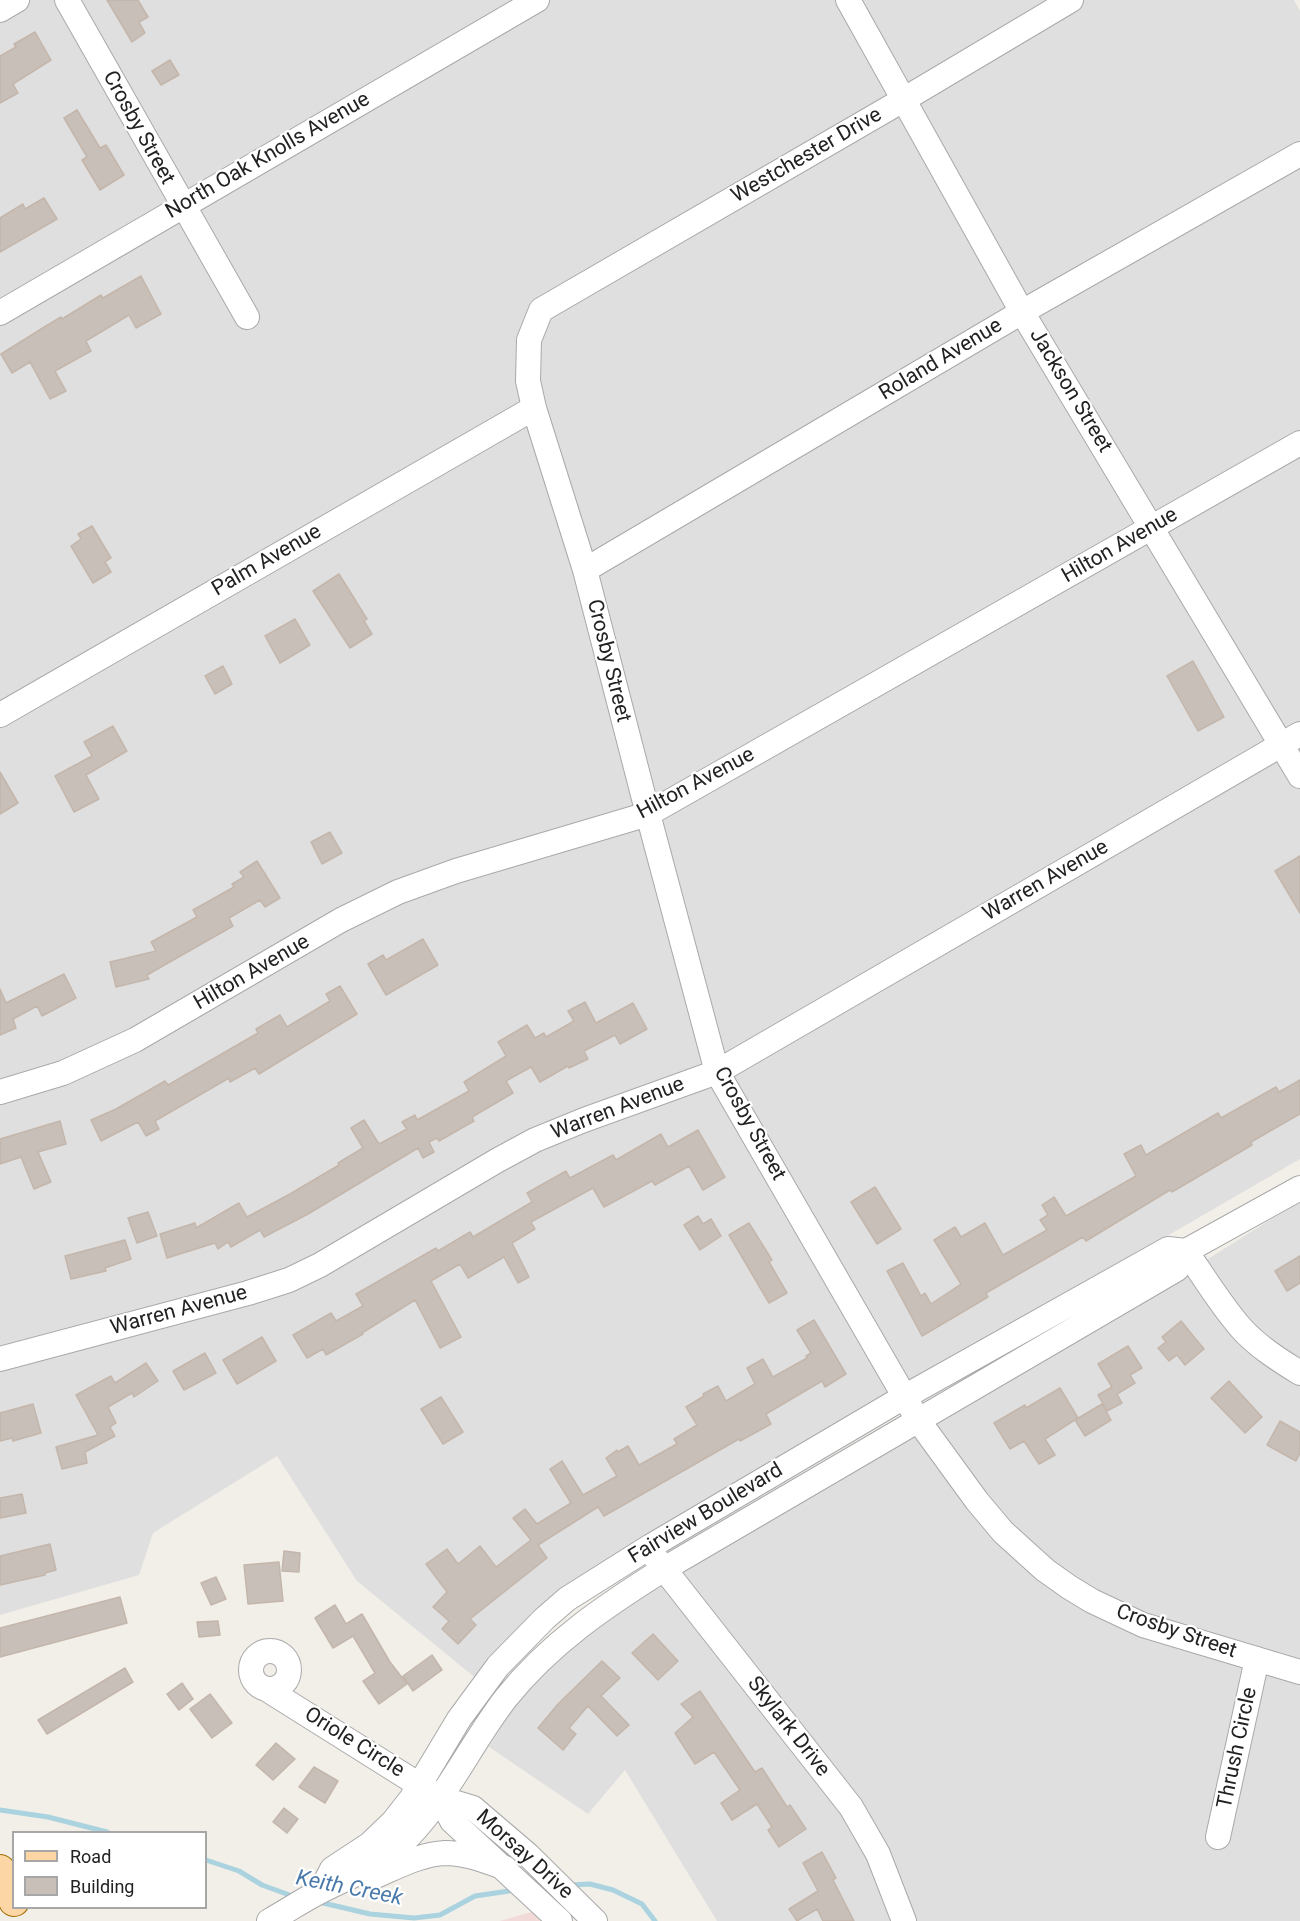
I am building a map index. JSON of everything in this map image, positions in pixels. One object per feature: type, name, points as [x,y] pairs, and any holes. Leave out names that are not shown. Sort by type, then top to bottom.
[{"type":"main road","points":[[0,1870],[12,1897]]},
{"type":"street","points":[[0,10],[17,0]]},
{"type":"street","name":"Crosby Street","points":[[67,0],[247,317]]},
{"type":"street","name":"North Oak Knolls Avenue","points":[[0,313],[537,0]]},
{"type":"street","name":"Jackson Street","points":[[848,0],[1022,312],[1153,528],[1291,740],[1300,776]]},
{"type":"street","name":"Westchester Drive","points":[[542,310],[1071,0]]},
{"type":"street","name":"Roland Avenue","points":[[585,570],[1022,312],[1300,154]]},
{"type":"street","name":"Crosby Street","points":[[542,310],[529,340],[528,381],[534,408],[585,570],[717,1072],[918,1420],[976,1501],[1003,1532],[1045,1570],[1092,1601],[1143,1625],[1300,1672]]},
{"type":"street","name":"Palm Avenue","points":[[0,715],[534,408]]},
{"type":"street","name":"Hilton Avenue","points":[[0,1092],[63,1072],[135,1040],[341,920],[398,892],[456,871],[648,814],[1300,443]]},
{"type":"street","name":"Warren Avenue","points":[[0,1359],[289,1280],[330,1259],[535,1140],[717,1072],[1291,740]]},
{"type":"street","name":"Fairview Boulevard","points":[[277,1917],[321,1891],[365,1871],[383,1859],[417,1828],[440,1798],[505,1700],[541,1659],[596,1613],[664,1569],[1177,1269],[1186,1251],[1300,1188]]},
{"type":"street","name":"Fairview Boulevard","points":[[321,1891],[332,1869],[370,1844],[393,1822],[420,1784],[459,1719],[498,1666],[515,1646],[567,1599],[648,1548],[904,1397],[1168,1249],[1186,1251]]},
{"type":"street","points":[[1186,1251],[1223,1306],[1242,1329],[1258,1344],[1300,1373]]},
{"type":"street","name":"Skylark Drive","points":[[648,1548],[851,1807],[878,1854],[904,1921]]},
{"type":"street","name":"Thrush Circle","points":[[1218,1837],[1257,1659]]},
{"type":"street","name":"Oriole Circle","points":[[268,1690],[440,1798]]},
{"type":"street","name":"Morsay Drive","points":[[440,1798],[473,1808],[528,1856],[595,1921]]},
{"type":"street","name":"Morsay Drive","points":[[440,1798],[452,1821],[557,1918]]},
{"type":"street","points":[[321,1891],[358,1883],[416,1859],[444,1853],[473,1857],[505,1868]]},
{"type":"shaded area","points":[[0,0],[1294,0],[1300,11],[1300,1159],[927,1375],[585,1579],[478,1680],[357,1581],[277,1456],[153,1533],[139,1575],[0,1615]]},
{"type":"shaded area","points":[[1300,1201],[1300,1921],[717,1921],[625,1770],[588,1814],[489,1747],[523,1692],[583,1629],[1181,1276]]},
{"type":"shaded area","points":[[538,1910],[552,1921],[500,1921]]},
{"type":"building","points":[[107,0],[138,0],[148,17],[139,22],[145,33],[132,42]]},
{"type":"building","points":[[35,32],[51,60],[13,84],[18,93],[0,103],[0,56],[16,47],[14,44]]},
{"type":"building","points":[[170,60],[179,75],[161,85],[152,71]]},
{"type":"building","points":[[77,110],[100,148],[106,145],[124,175],[100,190],[82,160],[87,157],[64,118]]},
{"type":"building","points":[[44,198],[57,219],[0,252],[0,218],[23,204],[25,209]]},
{"type":"building","points":[[141,276],[161,314],[136,328],[129,315],[86,341],[91,351],[55,371],[66,391],[50,399],[30,362],[12,373],[1,354],[61,317],[62,319],[101,295],[103,298]]},
{"type":"building","points":[[92,526],[111,558],[105,562],[111,572],[93,583],[71,546],[81,539],[78,534]]},
{"type":"building","points":[[339,574],[367,619],[364,621],[372,634],[350,648],[313,591]]},
{"type":"building","points":[[295,619],[310,645],[280,663],[265,636]]},
{"type":"building","points":[[1193,661],[1224,717],[1198,731],[1167,676]]},
{"type":"building","points":[[223,666],[232,684],[215,694],[205,676]]},
{"type":"building","points":[[113,726],[127,751],[86,775],[99,799],[74,812],[55,776],[92,756],[84,742]]},
{"type":"building","points":[[0,772],[18,803],[0,814]]},
{"type":"building","points":[[330,832],[342,853],[322,864],[311,842]]},
{"type":"building","points":[[1300,856],[1300,913],[1275,871]]},
{"type":"building","points":[[257,861],[280,898],[265,907],[260,900],[229,918],[233,926],[147,975],[149,979],[116,987],[110,962],[156,951],[151,942],[197,917],[193,910],[234,887],[232,884],[244,877],[240,872]]},
{"type":"building","points":[[423,939],[438,965],[386,995],[368,964],[383,955],[386,960]]},
{"type":"building","points":[[64,974],[76,998],[42,1016],[37,1006],[13,1019],[16,1028],[0,1035],[0,989],[6,1003]]},
{"type":"building","points":[[340,986],[357,1014],[259,1074],[255,1068],[230,1082],[229,1078],[155,1121],[159,1129],[146,1136],[138,1122],[101,1141],[91,1120],[116,1109],[165,1081],[168,1085],[258,1033],[256,1029],[280,1015],[287,1027],[330,1001],[326,994]]},
{"type":"building","points":[[585,1002],[596,1023],[633,1003],[647,1029],[620,1044],[615,1035],[584,1051],[588,1059],[569,1068],[568,1066],[540,1082],[531,1067],[506,1081],[513,1093],[472,1117],[474,1121],[439,1141],[437,1138],[429,1142],[434,1152],[423,1158],[418,1148],[308,1214],[264,1237],[260,1230],[231,1247],[228,1242],[218,1249],[215,1243],[167,1258],[160,1234],[195,1223],[196,1228],[239,1203],[247,1217],[290,1194],[363,1148],[351,1128],[364,1120],[379,1144],[407,1129],[402,1122],[415,1115],[417,1120],[469,1091],[464,1082],[506,1056],[498,1042],[527,1025],[535,1038],[544,1033],[546,1037],[574,1021],[568,1011]]},
{"type":"building","points":[[1300,1080],[1300,1114],[1172,1192],[1170,1190],[1086,1241],[1083,1237],[986,1293],[988,1297],[922,1336],[887,1271],[903,1263],[921,1296],[925,1293],[931,1304],[961,1284],[934,1240],[955,1227],[961,1237],[985,1223],[1003,1255],[1047,1230],[1040,1220],[1048,1215],[1042,1205],[1054,1197],[1066,1216],[1136,1176],[1124,1154],[1141,1145],[1146,1155],[1218,1113],[1221,1118],[1276,1087],[1279,1092]]},
{"type":"building","points":[[60,1121],[66,1144],[38,1152],[51,1182],[34,1189],[21,1157],[0,1164],[0,1139]]},
{"type":"building","points":[[698,1130],[725,1177],[703,1190],[689,1166],[655,1185],[652,1181],[604,1207],[593,1188],[531,1222],[535,1229],[512,1243],[529,1277],[518,1283],[504,1257],[468,1278],[460,1264],[431,1281],[461,1337],[440,1348],[415,1300],[326,1355],[323,1349],[307,1358],[293,1335],[331,1313],[336,1321],[363,1306],[356,1294],[436,1248],[438,1251],[470,1232],[473,1237],[532,1202],[527,1193],[566,1171],[570,1178],[613,1155],[616,1160],[661,1134],[668,1147]]},
{"type":"building","points":[[875,1187],[901,1229],[877,1244],[851,1202]]},
{"type":"building","points":[[148,1212],[157,1236],[137,1243],[128,1218]]},
{"type":"building","points":[[698,1216],[703,1224],[711,1219],[721,1236],[700,1250],[684,1225]]},
{"type":"building","points":[[749,1223],[772,1260],[769,1262],[787,1293],[769,1303],[729,1235]]},
{"type":"building","points":[[125,1240],[131,1259],[105,1268],[106,1271],[71,1279],[65,1256]]},
{"type":"building","points":[[1300,1256],[1300,1283],[1287,1291],[1275,1271]]},
{"type":"building","points":[[814,1320],[846,1374],[825,1387],[822,1381],[766,1414],[771,1424],[740,1441],[739,1439],[604,1516],[598,1507],[538,1545],[547,1558],[470,1619],[476,1625],[458,1644],[442,1629],[449,1621],[433,1607],[447,1592],[426,1564],[447,1549],[458,1564],[480,1546],[496,1567],[531,1540],[513,1518],[525,1509],[537,1524],[571,1503],[550,1469],[562,1461],[583,1495],[617,1476],[606,1458],[617,1450],[618,1452],[628,1446],[639,1465],[677,1444],[674,1439],[697,1425],[686,1407],[704,1396],[703,1394],[718,1386],[726,1401],[755,1384],[747,1368],[763,1359],[773,1377],[807,1358],[806,1356],[811,1353],[797,1330]]},
{"type":"building","points":[[1181,1321],[1204,1349],[1185,1365],[1177,1355],[1169,1361],[1158,1348],[1166,1342],[1162,1337]]},
{"type":"building","points":[[262,1337],[276,1361],[237,1384],[223,1360]]},
{"type":"building","points":[[1128,1346],[1142,1368],[1130,1375],[1135,1383],[1117,1394],[1122,1403],[1107,1411],[1098,1395],[1112,1387],[1098,1364]]},
{"type":"building","points":[[205,1353],[216,1373],[184,1390],[173,1371]]},
{"type":"building","points":[[146,1363],[158,1381],[134,1397],[132,1393],[108,1407],[116,1423],[110,1427],[115,1436],[85,1452],[87,1463],[62,1469],[56,1447],[98,1435],[76,1395],[111,1376],[115,1383]]},
{"type":"building","points":[[1229,1381],[1262,1417],[1245,1433],[1211,1398]]},
{"type":"building","points":[[1060,1388],[1078,1418],[1045,1439],[1055,1455],[1039,1464],[1024,1441],[1010,1449],[994,1423]]},
{"type":"building","points":[[441,1397],[463,1432],[443,1444],[421,1409]]},
{"type":"building","points":[[33,1404],[41,1433],[13,1441],[12,1438],[0,1441],[0,1413]]},
{"type":"building","points":[[1102,1404],[1111,1420],[1085,1436],[1075,1420]]},
{"type":"building","points":[[1280,1421],[1300,1432],[1300,1453],[1296,1461],[1267,1445]]},
{"type":"building","points":[[22,1494],[26,1513],[0,1518],[0,1498]]},
{"type":"building","points":[[50,1544],[56,1570],[45,1573],[45,1575],[0,1585],[0,1556]]},
{"type":"building","points":[[284,1551],[300,1553],[299,1572],[282,1571]]},
{"type":"building","points":[[279,1562],[283,1601],[248,1604],[244,1565]]},
{"type":"building","points":[[216,1577],[226,1599],[211,1605],[201,1583]]},
{"type":"building","points":[[120,1597],[127,1623],[0,1657],[0,1628]]},
{"type":"building","points":[[335,1605],[346,1624],[362,1614],[390,1662],[407,1684],[379,1704],[363,1681],[375,1673],[353,1636],[333,1648],[315,1618]]},
{"type":"building","points":[[218,1621],[220,1635],[199,1637],[197,1622]]},
{"type":"building","points":[[653,1634],[678,1661],[658,1680],[632,1653]]},
{"type":"building","points":[[432,1655],[442,1670],[413,1691],[403,1676]]},
{"type":"building","points":[[602,1661],[620,1678],[601,1696],[629,1725],[617,1736],[588,1706],[569,1728],[576,1734],[563,1750],[538,1728],[558,1704]]},
{"type":"building","points":[[125,1668],[133,1682],[47,1734],[38,1720]]},
{"type":"building","points":[[182,1683],[193,1699],[179,1710],[167,1694]]},
{"type":"building","points":[[700,1691],[755,1772],[762,1768],[787,1807],[790,1805],[806,1829],[779,1847],[768,1830],[772,1827],[757,1804],[732,1820],[721,1803],[740,1790],[714,1752],[695,1764],[675,1733],[693,1717],[681,1704]]},
{"type":"building","points":[[210,1694],[232,1723],[212,1738],[190,1709]]},
{"type":"building","points":[[276,1743],[295,1759],[273,1780],[256,1765]]},
{"type":"building","points":[[314,1767],[338,1781],[325,1803],[299,1787]]},
{"type":"building","points":[[284,1808],[298,1819],[287,1833],[273,1822]]},
{"type":"building","points":[[822,1852],[836,1878],[833,1880],[854,1921],[823,1921],[817,1909],[797,1921],[789,1909],[818,1891],[803,1863]]},
{"type":"waterway","name":"Keith Creek","points":[[0,1810],[48,1817],[103,1831]]},
{"type":"waterway","name":"Keith Creek","points":[[207,1860],[239,1871],[262,1885],[295,1897]]},
{"type":"waterway","name":"Keith Creek","points":[[570,1885],[590,1884],[613,1890],[642,1904],[655,1921]]},
{"type":"waterway","name":"Keith Creek","points":[[319,1902],[370,1914],[414,1918],[440,1915],[475,1896],[516,1890]]}]
